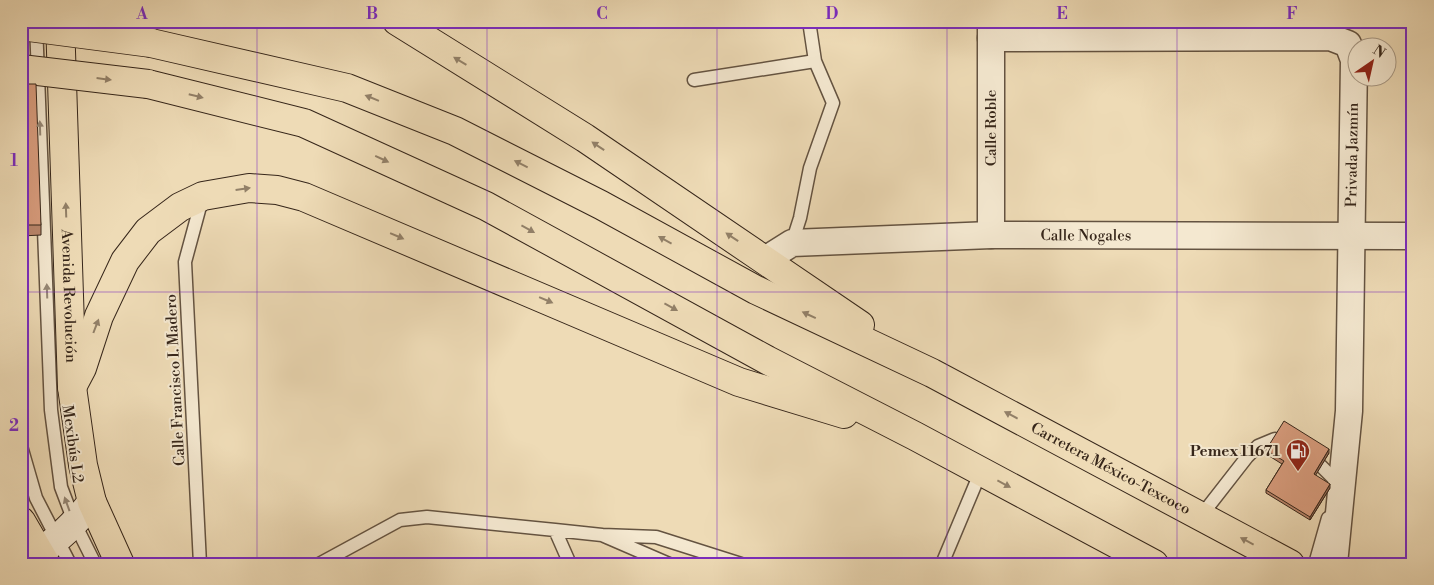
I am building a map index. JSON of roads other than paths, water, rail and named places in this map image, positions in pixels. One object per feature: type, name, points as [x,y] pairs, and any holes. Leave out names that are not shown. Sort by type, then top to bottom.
[{"type":"main road","name":"Avenida Revolución","points":[[60,21],[72,387],[83,465],[92,502],[120,564]]},
{"type":"main road","points":[[397,21],[585,138],[932,373]]},
{"type":"main road","points":[[21,26],[151,43],[347,88],[455,131],[601,205],[756,290],[932,373]]},
{"type":"main road","points":[[21,69],[148,84],[304,123],[486,206],[767,360],[915,436],[1154,564]]},
{"type":"main road","points":[[72,387],[82,368],[99,316],[125,260],[148,231],[180,207],[203,196],[250,188],[277,190],[304,197],[739,382],[915,436]]},
{"type":"main road","name":"Carretera México-Texcoco","points":[[932,373],[1290,564]]},
{"type":"main road","points":[[21,521],[38,552],[92,502]]},
{"type":"street","name":"Privada Jazmín","points":[[990,30],[1330,37],[1348,44],[1354,60],[1349,411],[1334,564]]},
{"type":"street","name":"Calle Roble","points":[[990,30],[991,234]]},
{"type":"street","name":"Calle Nogales","points":[[765,260],[792,243],[991,234],[1413,236]]},
{"type":"lane","name":"Mexibús L2","points":[[36,21],[51,410],[61,486],[38,552]]},
{"type":"lane","points":[[792,243],[800,218],[810,168],[833,103],[815,61],[809,21]]},
{"type":"lane","points":[[694,80],[815,61]]},
{"type":"lane","name":"Calle Francisco I. Madero","points":[[200,564],[185,262],[203,196]]},
{"type":"lane","points":[[1201,516],[1247,457],[1258,446],[1275,439]]},
{"type":"lane","name":"Mexibús L2","points":[[21,446],[36,498],[38,552]]},
{"type":"lane","points":[[1315,564],[1336,493],[1334,479],[1322,466]]},
{"type":"lane","points":[[942,564],[981,471]]},
{"type":"lane","points":[[319,564],[400,520],[427,517],[555,530],[656,537],[741,564]]},
{"type":"lane","points":[[555,530],[570,564]]},
{"type":"lane","points":[[602,534],[669,564]]},
{"type":"lane","name":"Mexibús L2","points":[[38,552],[70,564]]},
{"type":"lane","name":"Mexibús L2","points":[[38,552],[95,564]]},
{"type":"place","name":"Pemex 11671","points":[[1298,472]]}]
